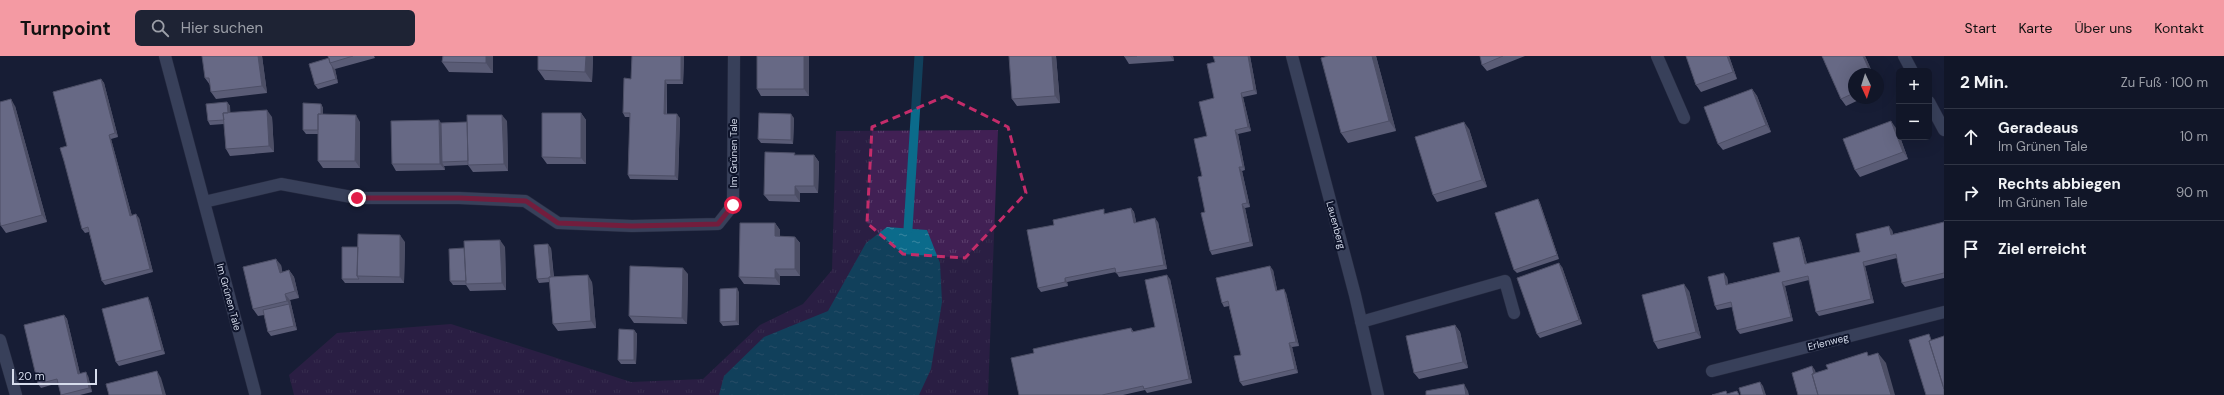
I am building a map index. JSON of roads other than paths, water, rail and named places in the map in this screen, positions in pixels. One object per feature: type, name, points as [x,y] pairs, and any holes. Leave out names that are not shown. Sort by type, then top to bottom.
[{"type":"street","name":"Im Grünen Tale","points":[[165,56],[254,393]]},
{"type":"street","name":"Im Grünen Tale","points":[[204,202],[281,184],[357,198],[460,198],[526,201],[558,223],[632,226],[718,224],[733,205],[734,56]]},
{"type":"street","name":"Lauenberg","points":[[1292,56],[1361,322],[1378,395]]},
{"type":"street","points":[[1657,56],[1684,118]]},
{"type":"street","points":[[1904,56],[1910,68]]},
{"type":"street","points":[[1930,104],[1944,130]]},
{"type":"street","points":[[1361,322],[1505,281],[1514,313]]},
{"type":"street","name":"Erlenweg","points":[[1712,371],[1944,312]]},
{"type":"street","points":[[0,340],[16,395]]},
{"type":"water","points":[[887,227],[927,230],[940,263],[942,302],[931,369],[919,395],[719,395],[724,376],[764,337],[828,311],[866,243]]},
{"type":"waterway","points":[[908,229],[919,56]]}]
